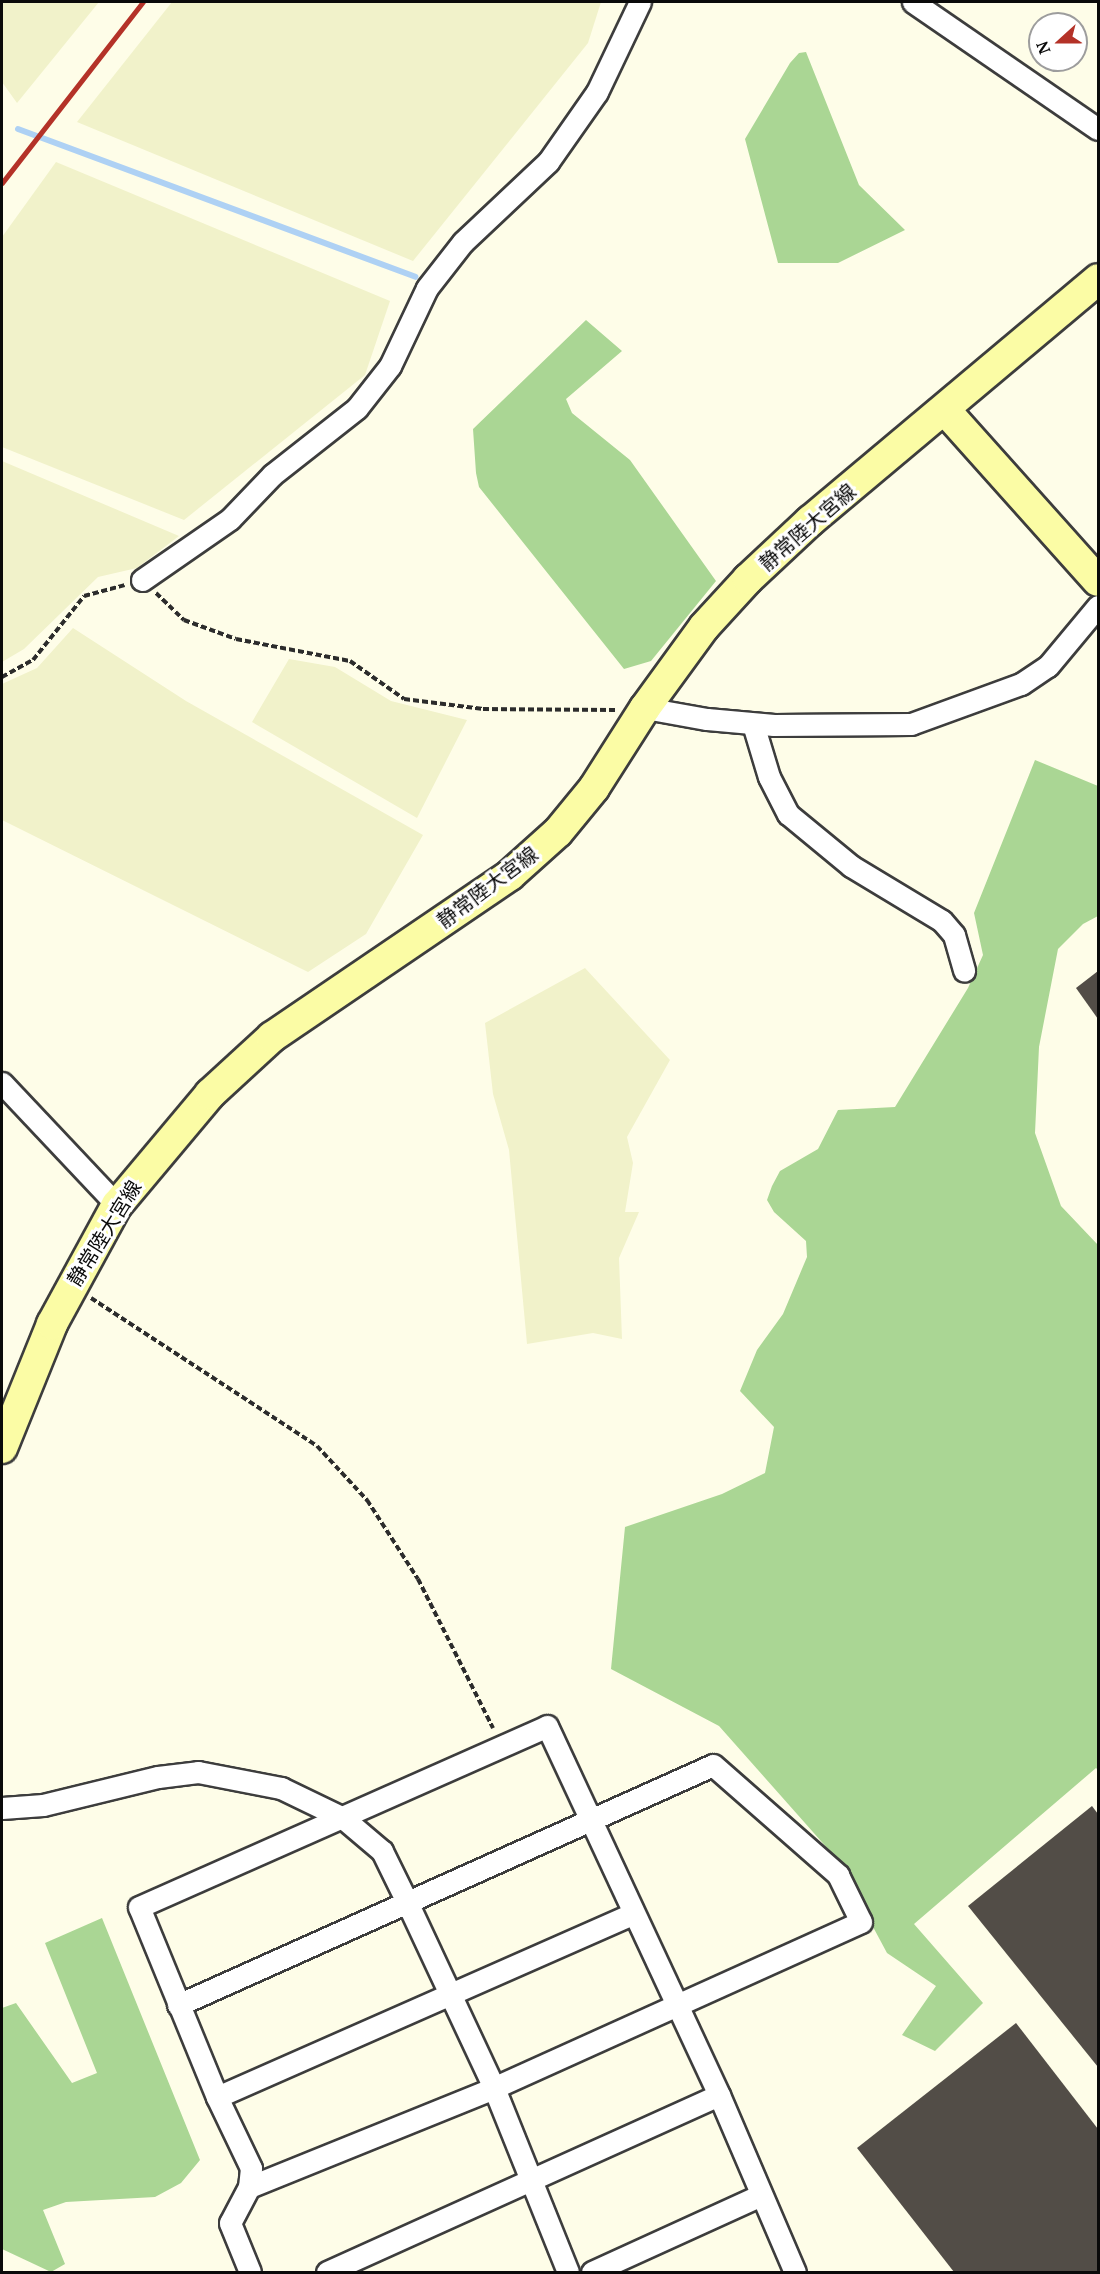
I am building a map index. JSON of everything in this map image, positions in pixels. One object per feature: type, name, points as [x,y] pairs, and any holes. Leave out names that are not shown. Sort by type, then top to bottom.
[{"type":"main road","name":"静常陸大宮線","points":[[2,1448],[71,1286],[117,1205],[210,1094],[272,1037],[510,874],[558,832],[594,788],[645,708],[705,627],[748,579],[810,521],[945,410],[1098,279]]},
{"type":"main road","points":[[945,410],[1098,581]]},
{"type":"street","points":[[142,580],[230,519],[272,475],[357,408],[390,366],[427,288],[462,242],[548,162],[597,92],[640,2]]},
{"type":"street","points":[[913,2],[1098,129]]},
{"type":"street","points":[[645,708],[753,724],[911,724],[1021,684],[1048,666],[1098,606]]},
{"type":"street","points":[[753,724],[769,777],[789,814],[851,866],[942,921],[954,935],[964,971]]},
{"type":"street","points":[[2,1083],[117,1205]]},
{"type":"street","points":[[250,2272],[230,2223],[249,2187],[251,2168],[217,2097],[139,1907],[547,1726],[591,1818],[632,1914],[719,2096],[759,2196],[795,2272]]},
{"type":"street","points":[[178,2005],[713,1765],[838,1875],[861,1922],[678,2007],[494,2088],[249,2187]]},
{"type":"street","points":[[2,1808],[43,1805],[158,1777],[198,1772],[281,1788],[343,1818],[382,1851],[494,2088],[529,2182],[568,2272]]},
{"type":"street","points":[[217,2097],[632,1914]]},
{"type":"street","points":[[327,2272],[719,2096]]},
{"type":"street","points":[[592,2272],[759,2196]]},
{"type":"path","points":[[2,677],[33,660],[84,596],[142,580],[184,620],[236,639],[350,661],[404,699],[483,709],[590,712],[645,708]]},
{"type":"path","points":[[71,1286],[317,1446],[367,1500],[418,1579],[504,1747]]},
{"type":"green space","points":[[2,2],[99,2],[17,103],[2,82]]},
{"type":"green space","points":[[172,2],[601,2],[588,43],[413,261],[77,122]]},
{"type":"green space","points":[[806,52],[859,185],[905,230],[838,263],[778,263],[745,139],[790,63],[799,53]]},
{"type":"green space","points":[[56,162],[390,301],[365,375],[184,520],[2,447],[2,237]]},
{"type":"green space","points":[[586,320],[622,351],[566,399],[572,413],[630,460],[716,581],[651,661],[624,669],[479,487],[476,473],[473,429]]},
{"type":"green space","points":[[2,461],[179,536],[137,568],[98,577],[24,649],[2,662]]},
{"type":"green space","points":[[73,628],[186,701],[423,835],[366,934],[308,972],[2,820],[2,684],[37,668]]},
{"type":"green space","points":[[289,659],[335,667],[391,701],[467,720],[417,818],[252,722]]},
{"type":"green space","points":[[1035,760],[1098,786],[1098,916],[1083,924],[1058,949],[1039,1047],[1035,1133],[1061,1206],[1098,1245],[1098,1770],[1096,1768],[914,1924],[983,2003],[935,2051],[902,2035],[936,1986],[887,1953],[836,1858],[719,1726],[611,1669],[625,1527],[722,1494],[765,1473],[774,1427],[740,1391],[757,1350],[783,1314],[807,1257],[806,1241],[774,1212],[767,1200],[772,1186],[780,1171],[818,1149],[838,1110],[895,1107],[968,988],[983,955],[974,913]]},
{"type":"green space","points":[[585,968],[670,1060],[627,1137],[633,1163],[625,1212],[639,1212],[619,1258],[622,1339],[593,1333],[527,1344],[509,1150],[493,1094],[485,1023]]},
{"type":"green space","points":[[102,1918],[200,2160],[181,2183],[155,2197],[66,2202],[43,2210],[65,2264],[51,2272],[2,2249],[2,2008],[16,2003],[72,2083],[97,2073],[45,1943]]},
{"type":"building","points":[[1098,971],[1098,1019],[1076,988]]},
{"type":"building","points":[[1092,1806],[1098,1814],[1098,2067],[968,1906]]},
{"type":"building","points":[[1016,2023],[1098,2129],[1098,2272],[954,2272],[857,2148]]},
{"type":"waterway","points":[[18,129],[415,277]]},
{"type":"railway","points":[[2,183],[143,2]]}]
